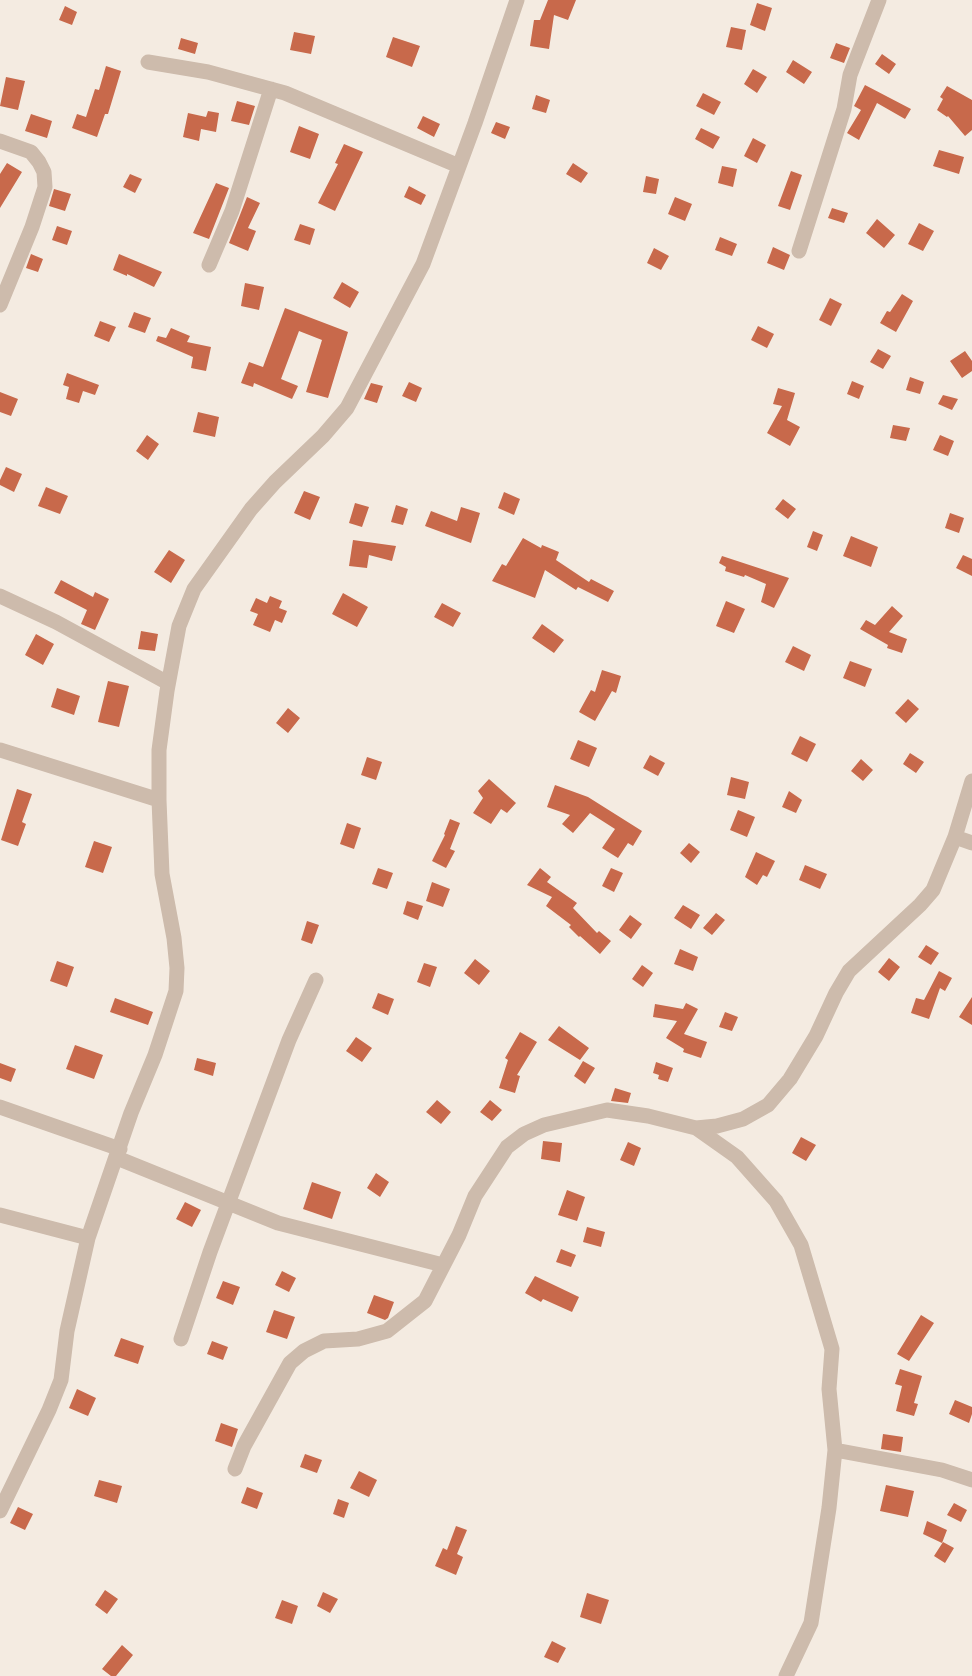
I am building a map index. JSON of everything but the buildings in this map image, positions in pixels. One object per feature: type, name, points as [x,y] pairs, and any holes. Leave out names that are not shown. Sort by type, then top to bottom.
[{"type":"street","points":[[0,1511],[49,1410],[60,1380],[67,1331],[88,1238],[176,991],[177,968],[174,938],[162,874],[159,750],[168,683],[180,626],[194,589],[251,509],[275,482],[323,436],[347,408],[423,264],[517,0]]},
{"type":"street","points":[[799,251],[844,109],[850,75],[879,0]]},
{"type":"street","points":[[148,62],[208,72],[285,93],[459,166]]},
{"type":"street","points":[[209,265],[232,211],[272,89]]},
{"type":"street","points":[[0,141],[31,152],[44,172],[45,187],[32,227],[0,305]]},
{"type":"street","points":[[0,596],[56,622],[168,683]]},
{"type":"street","points":[[0,750],[159,800]]},
{"type":"street","points":[[235,1469],[244,1446],[290,1363],[304,1351],[324,1341],[358,1339],[387,1331],[424,1301],[459,1235],[475,1196],[507,1147],[524,1134],[544,1125],[607,1110],[648,1116],[696,1128],[717,1126],[743,1119],[768,1105],[790,1079],[816,1036],[849,971],[933,890],[955,837],[972,781]]},
{"type":"street","points":[[955,837],[972,843]]},
{"type":"street","points":[[181,1338],[195,1292],[289,1040],[316,980]]},
{"type":"street","points":[[0,1107],[118,1154],[228,1204],[278,1223],[443,1265]]},
{"type":"street","points":[[696,1128],[737,1157],[776,1201],[801,1245],[832,1349],[829,1401],[835,1450],[829,1508],[811,1623],[786,1676]]},
{"type":"street","points":[[0,1215],[88,1238]]},
{"type":"street","points":[[835,1450],[942,1470],[972,1480]]}]
